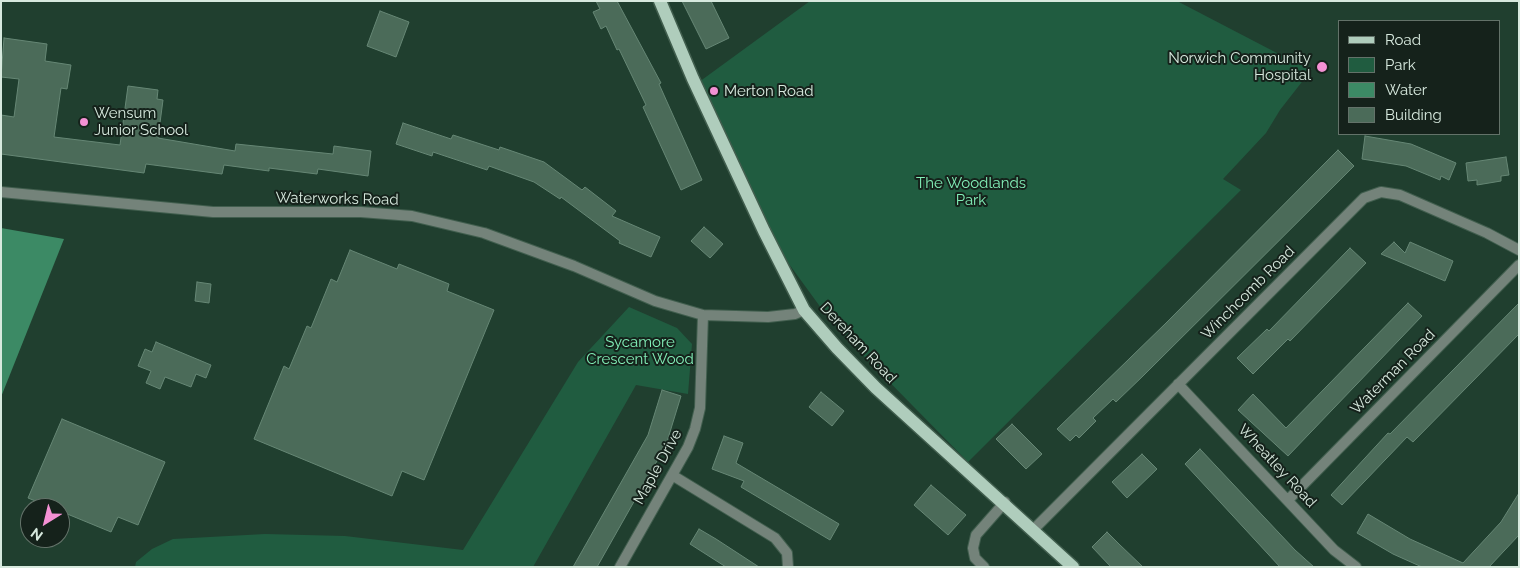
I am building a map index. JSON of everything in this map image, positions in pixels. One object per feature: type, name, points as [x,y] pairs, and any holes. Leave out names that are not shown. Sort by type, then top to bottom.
[{"type":"main road","name":"Dereham Road","points":[[660,1],[764,231],[804,310],[837,348],[876,388],[1005,502],[1073,567]]},
{"type":"street","name":"Waterworks Road","points":[[1,192],[213,212],[361,212],[412,216],[484,233],[574,266],[655,301],[703,315],[768,317],[795,314],[804,310]]},
{"type":"street","name":"Winchcomb Road","points":[[1034,530],[1364,198],[1381,192],[1400,196],[1441,212],[1519,250]]},
{"type":"street","name":"Waterman Road","points":[[1288,500],[1519,265]]},
{"type":"street","name":"Maple Drive","points":[[620,567],[672,475],[695,429],[700,408],[703,315]]},
{"type":"street","name":"Wheatley Road","points":[[1178,384],[1334,550],[1356,567]]},
{"type":"street","points":[[672,475],[774,538],[786,553],[788,567]]},
{"type":"street","points":[[984,567],[975,558],[973,548],[976,535],[1005,502]]},
{"type":"green space","name":"The Woodlands Park","points":[[810,1],[1177,1],[1298,64],[1312,69],[1280,110],[1266,133],[1223,179],[1241,190],[968,462],[856,348],[824,312],[789,264],[753,199],[699,82]]},
{"type":"green space","name":"Sycamore Crescent Wood","points":[[629,307],[677,328],[692,344],[688,394],[636,385],[533,567],[135,567],[136,562],[152,549],[173,539],[265,534],[345,536],[463,550],[578,362]]},
{"type":"water","points":[[1,228],[64,239],[1,397]]},
{"type":"building","points":[[596,1],[617,1],[661,83],[659,84],[702,180],[681,190],[643,107],[646,105],[619,49],[617,50],[606,26],[601,29],[593,12],[600,9]]},
{"type":"building","points":[[682,1],[711,1],[729,38],[706,49]]},
{"type":"building","points":[[380,11],[409,22],[396,57],[367,46]]},
{"type":"building","points":[[4,38],[47,44],[45,61],[71,65],[67,89],[61,88],[54,137],[120,145],[128,86],[158,90],[157,99],[163,100],[158,138],[235,151],[236,144],[333,154],[334,146],[371,151],[368,176],[318,169],[317,174],[269,168],[269,171],[224,165],[222,174],[146,164],[144,173],[1,154],[1,115],[14,117],[19,79],[1,77]]},
{"type":"building","points":[[403,123],[451,139],[453,135],[499,150],[500,147],[544,162],[582,190],[585,187],[616,211],[612,216],[660,237],[651,257],[619,243],[620,241],[561,197],[560,199],[534,182],[489,166],[487,170],[433,152],[432,156],[396,144]]},
{"type":"building","points":[[1365,136],[1411,144],[1456,163],[1449,180],[1441,176],[1440,180],[1406,166],[1362,159]]},
{"type":"building","points":[[1338,150],[1354,166],[1144,375],[1116,402],[1113,399],[1093,418],[1096,421],[1079,438],[1076,435],[1070,441],[1057,429],[1166,323]]},
{"type":"building","points":[[1506,157],[1509,175],[1501,176],[1501,181],[1477,185],[1477,180],[1468,181],[1466,163]]},
{"type":"building","points":[[704,227],[723,244],[710,258],[691,241]]},
{"type":"building","points":[[1394,242],[1405,253],[1410,242],[1453,261],[1445,281],[1381,254]]},
{"type":"building","points":[[1350,248],[1366,263],[1290,341],[1288,339],[1253,374],[1237,358],[1267,329],[1269,331]]},
{"type":"building","points":[[350,250],[397,269],[399,264],[449,284],[447,291],[494,310],[424,480],[402,471],[392,496],[254,439],[284,366],[289,369],[307,326],[311,328],[331,279],[337,282]]},
{"type":"building","points":[[197,282],[211,284],[209,303],[195,301]]},
{"type":"building","points":[[1408,303],[1422,316],[1288,456],[1238,410],[1253,394],[1286,428]]},
{"type":"building","points":[[1519,303],[1519,334],[1413,442],[1407,437],[1342,505],[1331,495],[1388,433],[1390,434]]},
{"type":"building","points":[[156,342],[211,365],[206,378],[196,374],[191,387],[165,377],[160,389],[146,383],[151,371],[138,366],[145,349],[152,352]]},
{"type":"building","points":[[662,390],[681,396],[666,445],[597,567],[573,567],[648,435]]},
{"type":"building","points":[[821,392],[844,411],[832,426],[809,407]]},
{"type":"building","points":[[62,419],[165,462],[138,525],[118,517],[111,532],[70,515],[70,498],[28,498]]},
{"type":"building","points":[[1012,424],[1042,454],[1026,469],[996,439]]},
{"type":"building","points":[[724,436],[743,443],[736,463],[839,524],[830,540],[741,487],[744,481],[712,469]]},
{"type":"building","points":[[1200,449],[1295,550],[1314,567],[1280,567],[1185,464]]},
{"type":"building","points":[[1142,454],[1157,469],[1127,498],[1112,482]]},
{"type":"building","points":[[931,485],[966,515],[948,535],[914,505]]},
{"type":"building","points":[[1519,493],[1519,535],[1489,567],[1422,567],[1393,554],[1357,533],[1368,514],[1410,539],[1463,563],[1501,522]]},
{"type":"building","points":[[699,529],[759,567],[726,567],[690,544]]},
{"type":"building","points":[[1107,532],[1143,567],[1111,567],[1092,547]]},
{"type":"place","name":"Norwich Community Hospital","points":[[1322,67]]},
{"type":"place","name":"Merton Road","points":[[714,91]]},
{"type":"place","name":"Wensum Junior School","points":[[84,122]]}]
